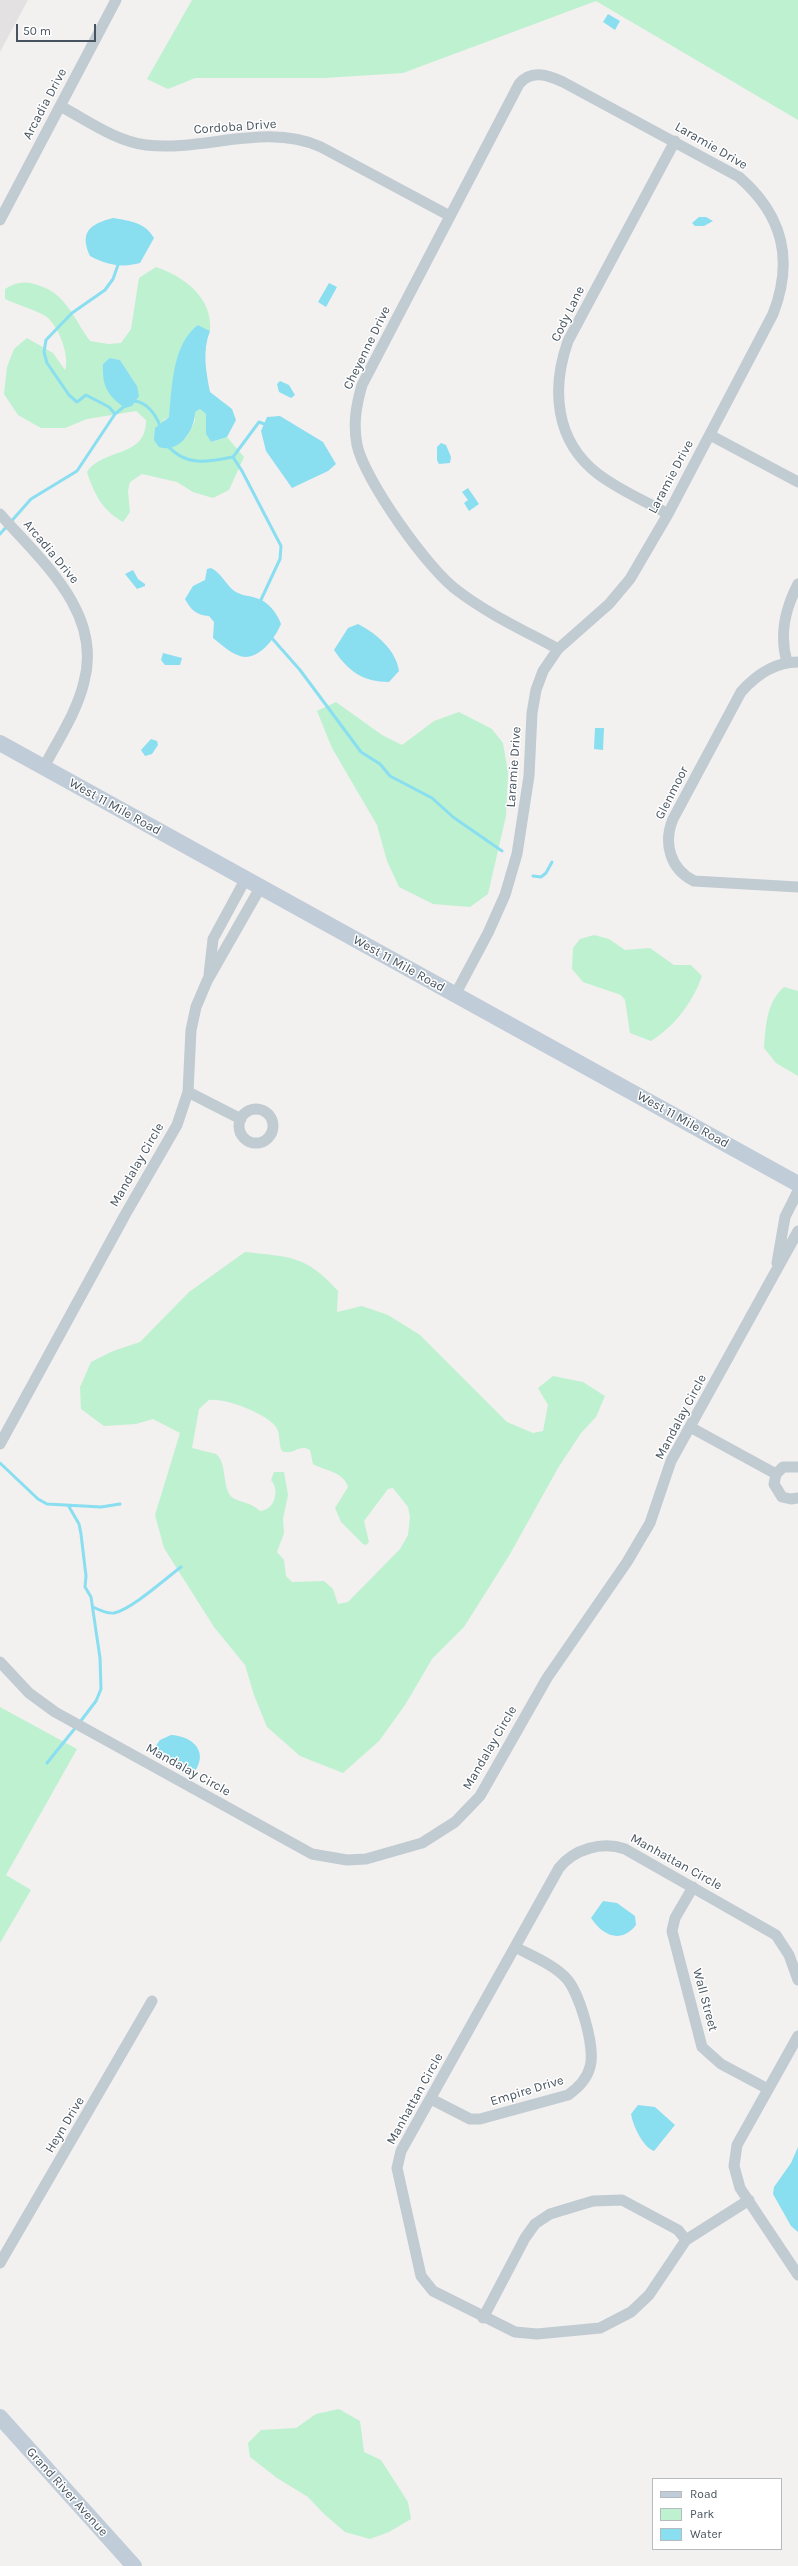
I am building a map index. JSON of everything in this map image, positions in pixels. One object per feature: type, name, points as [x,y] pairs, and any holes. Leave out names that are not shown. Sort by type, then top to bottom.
[{"type":"street","name":"Arcadia Drive","points":[[0,220],[116,0]]},
{"type":"street","name":"Laramie Drive","points":[[455,995],[488,933],[511,874],[522,833],[528,783],[534,698],[543,671],[558,649],[620,592],[646,554],[773,314],[782,285],[783,254],[775,222],[756,192],[727,169],[551,76],[532,75]]},
{"type":"street","name":"Cheyenne Drive","points":[[532,75],[519,84],[362,385],[354,421],[357,446],[368,476],[438,574],[458,592],[558,649]]},
{"type":"street","name":"Cordoba Drive","points":[[60,106],[121,139],[145,145],[162,146],[264,137],[289,138],[308,142],[450,216]]},
{"type":"street","name":"Cody Lane","points":[[668,514],[612,484],[586,463],[574,447],[562,424],[558,388],[563,357],[568,341],[675,141]]},
{"type":"street","points":[[710,435],[798,482]]},
{"type":"street","name":"Arcadia Drive","points":[[0,514],[59,580],[72,600],[84,632],[87,656],[84,682],[72,715],[44,767]]},
{"type":"street","points":[[786,662],[783,639],[784,622],[786,610],[798,584]]},
{"type":"street","name":"Glenmoor","points":[[798,662],[786,662],[754,678],[737,697],[673,819],[668,833],[667,846],[678,868],[694,881],[798,887]]},
{"type":"street","name":"West 11 Mile Road","points":[[0,743],[245,880],[798,1184]]},
{"type":"street","points":[[207,981],[214,939],[245,880]]},
{"type":"street","name":"Mandalay Circle","points":[[0,1444],[113,1236],[176,1125],[188,1092],[191,1030],[196,1007],[207,981],[260,888]]},
{"type":"street","points":[[188,1092],[241,1119]]},
{"type":"street","points":[[776,1272],[786,1217],[798,1191]]},
{"type":"street","name":"Mandalay Circle","points":[[0,1662],[29,1693],[55,1712],[312,1854],[347,1860],[366,1859],[422,1843],[455,1822],[480,1796],[547,1678],[627,1562],[650,1523],[671,1461],[798,1231]]},
{"type":"street","points":[[690,1427],[776,1474]]},
{"type":"street","points":[[798,1467],[788,1466],[776,1474],[774,1484],[778,1494],[786,1499],[798,1498]]},
{"type":"street","name":"Manhattan Circle","points":[[749,2200],[686,2240],[649,2295],[631,2312],[600,2328],[525,2334],[505,2329],[483,2318],[433,2291],[426,2284],[421,2276],[398,2183],[398,2159],[559,1868],[570,1855],[594,1847],[615,1846],[692,1887],[776,1935],[789,1955],[798,1980]]},
{"type":"street","name":"Wall Street","points":[[692,1887],[676,1918],[672,1931],[702,2046],[721,2064],[768,2089]]},
{"type":"street","name":"Empire Drive","points":[[430,2099],[470,2118],[480,2120],[568,2095],[580,2086],[591,2058],[583,2010],[574,1988],[555,1969],[516,1947]]},
{"type":"street","name":"Heyn Drive","points":[[0,2263],[152,2001]]},
{"type":"street","points":[[797,2273],[740,2188],[736,2176],[734,2156],[737,2145],[798,2036]]},
{"type":"street","points":[[483,2318],[525,2238],[535,2224],[550,2214],[593,2201],[622,2200],[678,2230],[686,2240]]},
{"type":"street","name":"Grand River Avenue","points":[[0,2417],[134,2566]]},
{"type":"shaded area","points":[[0,0],[28,0],[0,52]]},
{"type":"green space","points":[[192,0],[798,0],[798,120],[596,1],[403,73],[324,78],[195,78],[168,89],[147,79]]},
{"type":"green space","points":[[156,267],[167,271],[187,283],[195,290],[207,308],[210,319],[210,331],[198,325],[189,334],[183,344],[178,355],[175,368],[169,417],[163,420],[186,438],[195,421],[195,412],[200,409],[206,414],[206,434],[211,442],[227,437],[244,457],[229,490],[213,498],[193,492],[177,482],[142,474],[130,482],[128,491],[130,512],[123,522],[110,513],[100,501],[87,472],[94,464],[132,447],[139,441],[144,432],[146,420],[136,411],[87,419],[65,428],[41,428],[18,415],[4,394],[7,367],[14,349],[27,338],[53,353],[65,370],[66,357],[60,335],[48,318],[41,313],[5,299],[5,289],[12,285],[22,283],[30,283],[45,288],[54,293],[67,306],[90,341],[108,344],[121,343],[131,329],[139,278]],"holes":[[[110,358],[120,360],[137,386]]]},
{"type":"green space","points":[[336,702],[382,735],[402,745],[434,721],[459,712],[492,729],[503,743],[508,773],[506,816],[488,894],[470,907],[433,904],[399,887],[387,861],[377,825],[332,748],[317,711]]},
{"type":"green space","points":[[594,935],[609,939],[625,950],[650,948],[674,965],[691,965],[702,976],[698,986],[682,1013],[667,1029],[651,1041],[630,1033],[625,1000],[621,995],[583,982],[572,969],[573,948],[580,939]]},
{"type":"green space","points":[[784,987],[798,991],[798,1076],[776,1063],[764,1048],[766,1023],[770,1008],[778,993]]},
{"type":"green space","points":[[245,1252],[286,1257],[306,1264],[327,1279],[338,1291],[337,1312],[362,1306],[388,1315],[420,1335],[507,1422],[533,1433],[543,1431],[548,1405],[538,1388],[553,1376],[583,1382],[605,1396],[596,1417],[581,1433],[558,1468],[510,1554],[464,1627],[432,1659],[405,1705],[379,1741],[343,1773],[300,1756],[267,1727],[254,1695],[245,1665],[214,1627],[164,1548],[155,1515],[180,1433],[153,1419],[136,1424],[104,1426],[81,1409],[80,1387],[91,1362],[113,1351],[140,1342],[189,1292]],"holes":[[[209,1400],[235,1404],[264,1417],[278,1430],[282,1451],[289,1452],[306,1448],[310,1450],[313,1464],[333,1472],[342,1478],[348,1487],[335,1508],[341,1522],[363,1544],[366,1545],[369,1542],[364,1521],[388,1489],[393,1488],[408,1507],[410,1517],[408,1535],[400,1549],[348,1602],[338,1604],[333,1589],[324,1581],[292,1582],[286,1576],[284,1560],[277,1552],[284,1533],[283,1519],[288,1495],[284,1472],[274,1472],[271,1480],[275,1489],[274,1499],[269,1507],[260,1511],[252,1505],[235,1499],[230,1495],[226,1485],[222,1463],[216,1454],[192,1448],[199,1409]]]},
{"type":"green space","points":[[0,1707],[77,1749],[6,1875],[31,1890],[0,1943]]},
{"type":"green space","points":[[339,2409],[360,2421],[364,2452],[381,2460],[408,2502],[411,2519],[389,2532],[370,2539],[345,2532],[324,2514],[308,2497],[277,2478],[250,2457],[248,2443],[261,2430],[296,2428],[316,2414]]},
{"type":"water","points":[[608,14],[620,21],[615,30],[603,22]]},
{"type":"water","points":[[699,217],[706,217],[713,221],[704,226],[695,226],[692,223]]},
{"type":"water","points":[[113,218],[131,221],[142,225],[154,238],[140,263],[133,265],[115,265],[102,262],[90,256],[86,241],[86,235],[89,230],[98,223]]},
{"type":"water","points":[[329,283],[337,287],[326,307],[318,302]]},
{"type":"water","points":[[198,325],[210,331],[205,354],[210,392],[232,409],[236,420],[227,437],[211,442],[206,434],[206,414],[200,409],[195,412],[189,433],[179,444],[173,447],[159,447],[154,440],[155,428],[169,417],[173,380],[178,355],[189,333]]},
{"type":"water","points":[[110,358],[120,360],[137,386],[139,396],[132,406],[125,408],[114,399],[107,389],[103,378],[103,364]]},
{"type":"water","points":[[280,381],[289,385],[295,395],[291,398],[279,392],[277,384]]},
{"type":"water","points":[[280,416],[323,442],[336,464],[328,471],[292,488],[266,451],[261,431],[267,417]]},
{"type":"water","points":[[441,443],[446,445],[451,457],[450,463],[439,464],[437,460],[437,447]]},
{"type":"water","points":[[468,488],[479,504],[469,511],[464,503],[468,500],[462,492]]},
{"type":"water","points":[[211,568],[218,573],[233,590],[264,602],[272,608],[277,616],[281,624],[279,629],[268,645],[257,654],[245,657],[236,655],[224,647],[213,638],[214,622],[209,616],[194,611],[185,599],[193,586],[205,580],[207,569]]},
{"type":"water","points":[[133,570],[138,579],[145,584],[145,586],[137,589],[125,574]]},
{"type":"water","points":[[358,624],[379,638],[394,656],[399,671],[389,682],[371,680],[357,674],[345,664],[334,650],[348,628]]},
{"type":"water","points":[[163,653],[182,658],[180,665],[165,665],[161,660]]},
{"type":"water","points":[[595,728],[604,728],[603,750],[594,749]]},
{"type":"water","points":[[151,739],[157,741],[158,745],[152,754],[145,756],[141,750]]},
{"type":"water","points":[[171,1735],[185,1738],[196,1746],[200,1757],[195,1771],[159,1753],[155,1747],[160,1740]]},
{"type":"water","points":[[603,1901],[617,1903],[635,1916],[636,1925],[630,1931],[618,1936],[607,1933],[601,1929],[591,1918]]},
{"type":"water","points":[[638,2105],[655,2107],[675,2125],[654,2151],[642,2141],[634,2124],[631,2114]]},
{"type":"water","points":[[798,2147],[798,2232],[791,2226],[773,2194],[774,2187],[791,2163]]},
{"type":"waterway","points":[[115,414],[109,407],[86,395],[77,402],[69,395],[47,363],[44,352],[46,340],[72,313],[105,290],[113,279],[118,265]]},
{"type":"waterway","points":[[132,401],[142,403],[150,409],[160,426]]},
{"type":"waterway","points":[[0,534],[31,499],[77,471],[115,414],[126,405]]},
{"type":"waterway","points":[[167,445],[174,452],[190,460],[206,461],[233,457],[259,422],[267,425]]},
{"type":"waterway","points":[[233,457],[242,471],[281,546],[280,559],[259,604]]},
{"type":"waterway","points":[[270,636],[300,670],[361,752],[380,764],[390,776],[432,798],[453,817],[502,851]]},
{"type":"waterway","points":[[533,876],[541,877],[546,873],[552,862]]},
{"type":"waterway","points":[[0,1463],[38,1499],[47,1504],[101,1507],[120,1504]]},
{"type":"waterway","points":[[68,1505],[79,1524],[86,1576],[85,1587],[91,1597],[100,1658],[101,1689],[96,1701],[80,1722]]},
{"type":"waterway","points":[[93,1607],[103,1612],[114,1613],[130,1606],[181,1567]]},
{"type":"waterway","points":[[47,1763],[76,1727]]}]
